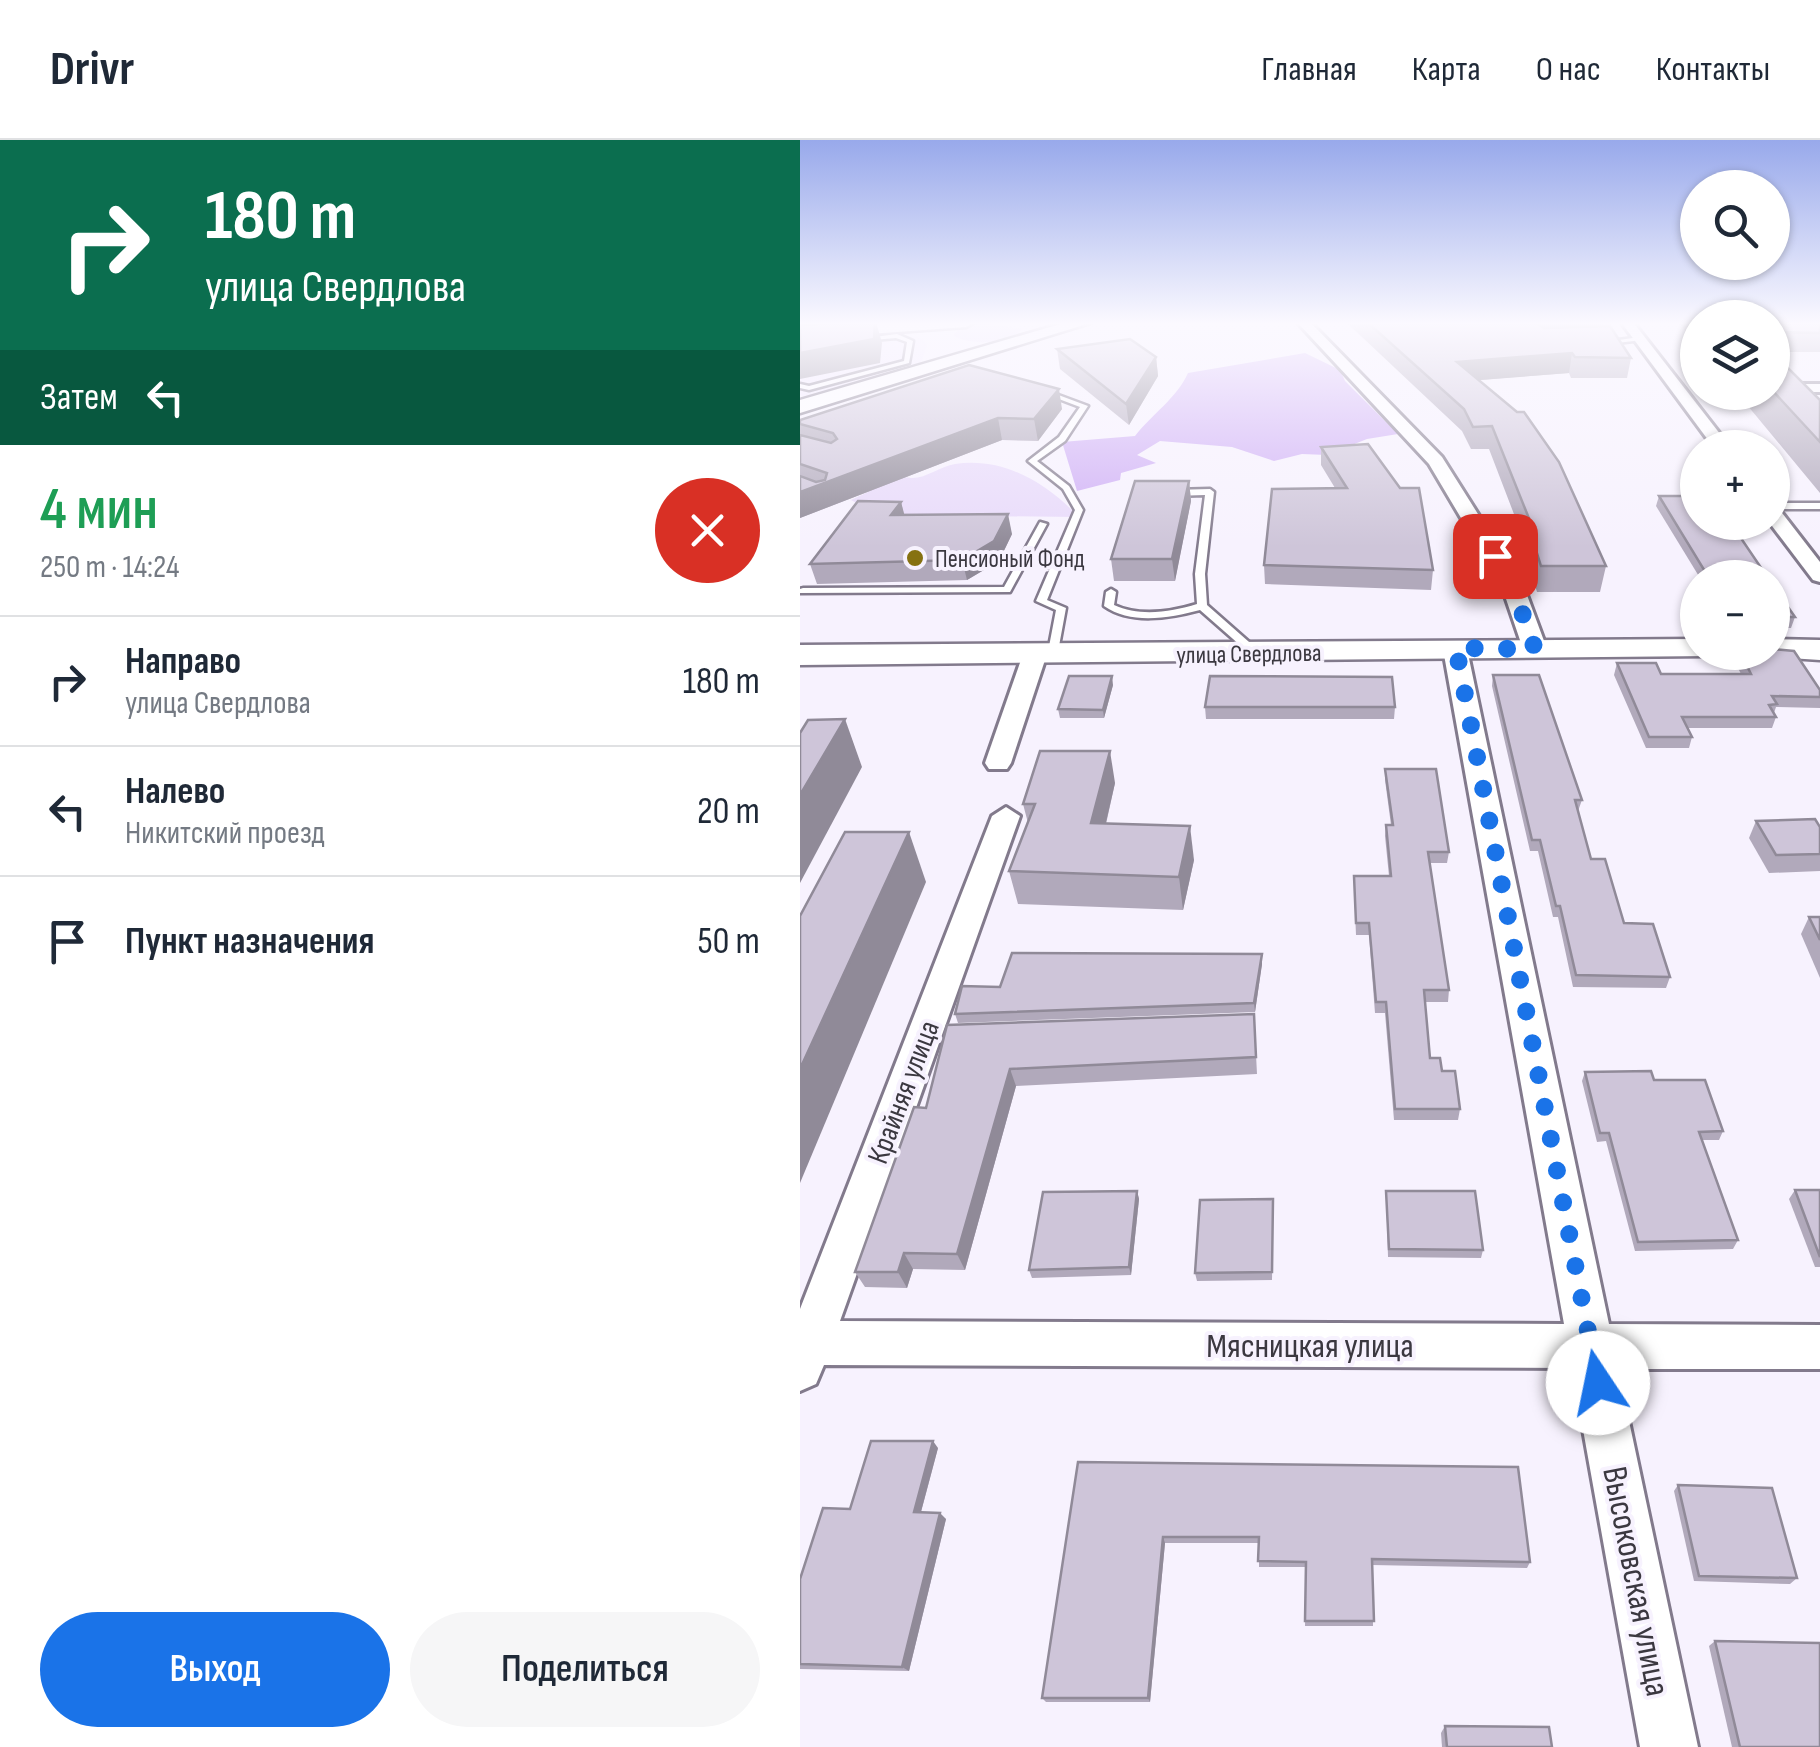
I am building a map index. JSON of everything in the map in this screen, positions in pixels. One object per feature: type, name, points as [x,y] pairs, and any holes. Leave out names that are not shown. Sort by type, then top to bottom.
[{"type":"street","points":[[1375,397],[1436,461],[1513,587],[1535,649]]},
{"type":"street","points":[[1685,397],[1709,430]]},
{"type":"street","points":[[1790,535],[1820,576]]},
{"type":"street","name":"улица Свердлова","points":[[800,655],[1043,657],[1456,648],[1680,649]]},
{"type":"street","name":"Высоковская улица","points":[[1456,648],[1669,1747]]},
{"type":"street","points":[[1790,650],[1820,650]]},
{"type":"street","points":[[998,762],[1043,657]]},
{"type":"street","name":"Крайняя улица","points":[[803,1351],[934,1033],[1006,816]]},
{"type":"street","name":"Мясницкая улица","points":[[803,1351],[1820,1348]]},
{"type":"lane","points":[[1043,657],[1061,608],[1040,601],[1078,510],[1076,499],[1053,473],[1032,461],[1062,438],[1084,406],[1058,397]]},
{"type":"lane","points":[[1161,494],[1210,492],[1200,574],[1202,606],[1254,652]]},
{"type":"lane","points":[[1790,508],[1820,506]]},
{"type":"lane","points":[[801,593],[1007,590],[1043,524]]},
{"type":"lane","points":[[801,593],[814,575]]},
{"type":"lane","points":[[1111,592],[1109,606],[1118,612],[1180,613],[1202,606]]},
{"type":"shaded area","points":[[1171,397],[1361,397],[1398,434],[1367,439],[1327,455],[1302,454],[1274,461],[1232,447],[1160,441],[1137,455],[1156,463],[1121,473],[1120,480],[1077,491],[1062,442],[1135,436]]},
{"type":"shaded area","points":[[800,421],[853,456],[896,476],[916,478],[950,465],[973,463],[1008,469],[1053,493],[1079,517],[879,515],[851,500],[868,492],[840,481]]},
{"type":"building","points":[[871,397],[1052,397],[1034,419],[998,418],[800,492],[800,476],[816,482],[825,480],[827,473],[800,464],[800,435],[831,443],[837,439],[833,433],[800,424],[800,420]]},
{"type":"building","points":[[1451,397],[1499,397],[1517,412],[1524,412],[1559,462],[1606,566],[1541,566],[1530,531],[1534,531],[1492,426],[1473,427],[1464,409]]},
{"type":"building","points":[[1790,397],[1820,400],[1820,442],[1790,409]]},
{"type":"building","points":[[1368,444],[1400,488],[1419,488],[1433,570],[1264,565],[1272,489],[1347,488],[1321,447]]},
{"type":"building","points":[[1135,481],[1189,481],[1172,559],[1111,559]]},
{"type":"building","points":[[1659,496],[1680,496],[1680,530]]},
{"type":"building","points":[[858,501],[901,502],[891,515],[1008,514],[994,541],[962,560],[810,564]]},
{"type":"building","points":[[1686,540],[1742,540],[1756,560],[1698,560]]},
{"type":"building","points":[[1790,651],[1794,651],[1820,690],[1820,697],[1772,696],[1777,704],[1769,705],[1776,717],[1682,717],[1692,737],[1649,737],[1617,663],[1656,663],[1661,674],[1751,674],[1749,670],[1790,670]]},
{"type":"building","points":[[1493,675],[1539,675],[1582,800],[1575,800],[1591,859],[1605,859],[1624,923],[1653,924],[1670,977],[1576,975],[1540,840],[1532,840]]},
{"type":"building","points":[[1069,676],[1112,676],[1103,710],[1058,709]]},
{"type":"building","points":[[1210,676],[1392,677],[1395,707],[1205,707]]},
{"type":"building","points":[[845,719],[800,795],[800,733],[808,720]]},
{"type":"building","points":[[1040,751],[1110,751],[1091,823],[1190,826],[1179,877],[1009,871],[1035,804],[1023,804]]},
{"type":"building","points":[[1385,769],[1436,769],[1449,852],[1428,852],[1449,990],[1424,990],[1430,1058],[1440,1058],[1442,1071],[1455,1071],[1460,1109],[1395,1109],[1386,1002],[1376,1002],[1369,923],[1356,923],[1354,876],[1391,876],[1386,825],[1393,825]]},
{"type":"building","points":[[1815,819],[1820,827],[1820,854],[1776,855],[1756,821]]},
{"type":"building","points":[[845,832],[909,832],[800,1069],[800,916]]},
{"type":"building","points":[[1809,917],[1820,917],[1820,940]]},
{"type":"building","points":[[1012,953],[1262,954],[1254,1003],[955,1014],[962,986],[1000,987]]},
{"type":"building","points":[[1254,1014],[1256,1057],[1010,1069],[957,1254],[904,1253],[898,1272],[855,1272],[914,1107],[926,1108],[947,1025]]},
{"type":"building","points":[[1651,1071],[1654,1080],[1705,1080],[1723,1131],[1699,1132],[1738,1240],[1638,1242],[1609,1133],[1600,1133],[1585,1072]]},
{"type":"building","points":[[1795,1190],[1820,1190],[1820,1257]]},
{"type":"building","points":[[1137,1191],[1129,1267],[1029,1270],[1043,1192]]},
{"type":"building","points":[[1386,1191],[1475,1191],[1483,1250],[1389,1249]]},
{"type":"building","points":[[1273,1199],[1272,1272],[1195,1273],[1200,1200]]},
{"type":"building","points":[[871,1441],[933,1441],[914,1512],[940,1513],[902,1667],[800,1664],[800,1579],[823,1508],[850,1509]]},
{"type":"building","points":[[1078,1462],[1518,1467],[1530,1562],[1372,1559],[1374,1621],[1305,1621],[1306,1562],[1258,1561],[1259,1537],[1163,1537],[1148,1698],[1042,1698]]},
{"type":"building","points":[[1678,1485],[1772,1488],[1797,1578],[1699,1576]]},
{"type":"building","points":[[1715,1641],[1820,1643],[1820,1747],[1740,1747]]},
{"type":"building","points":[[1445,1726],[1549,1727],[1552,1747],[1447,1747]]},
{"type":"place","name":"Пенсионый Фонд","points":[[915,558]]},
{"type":"route","points":[[1495,556],[1513,587],[1535,649],[1456,648],[1598,1383]]}]
